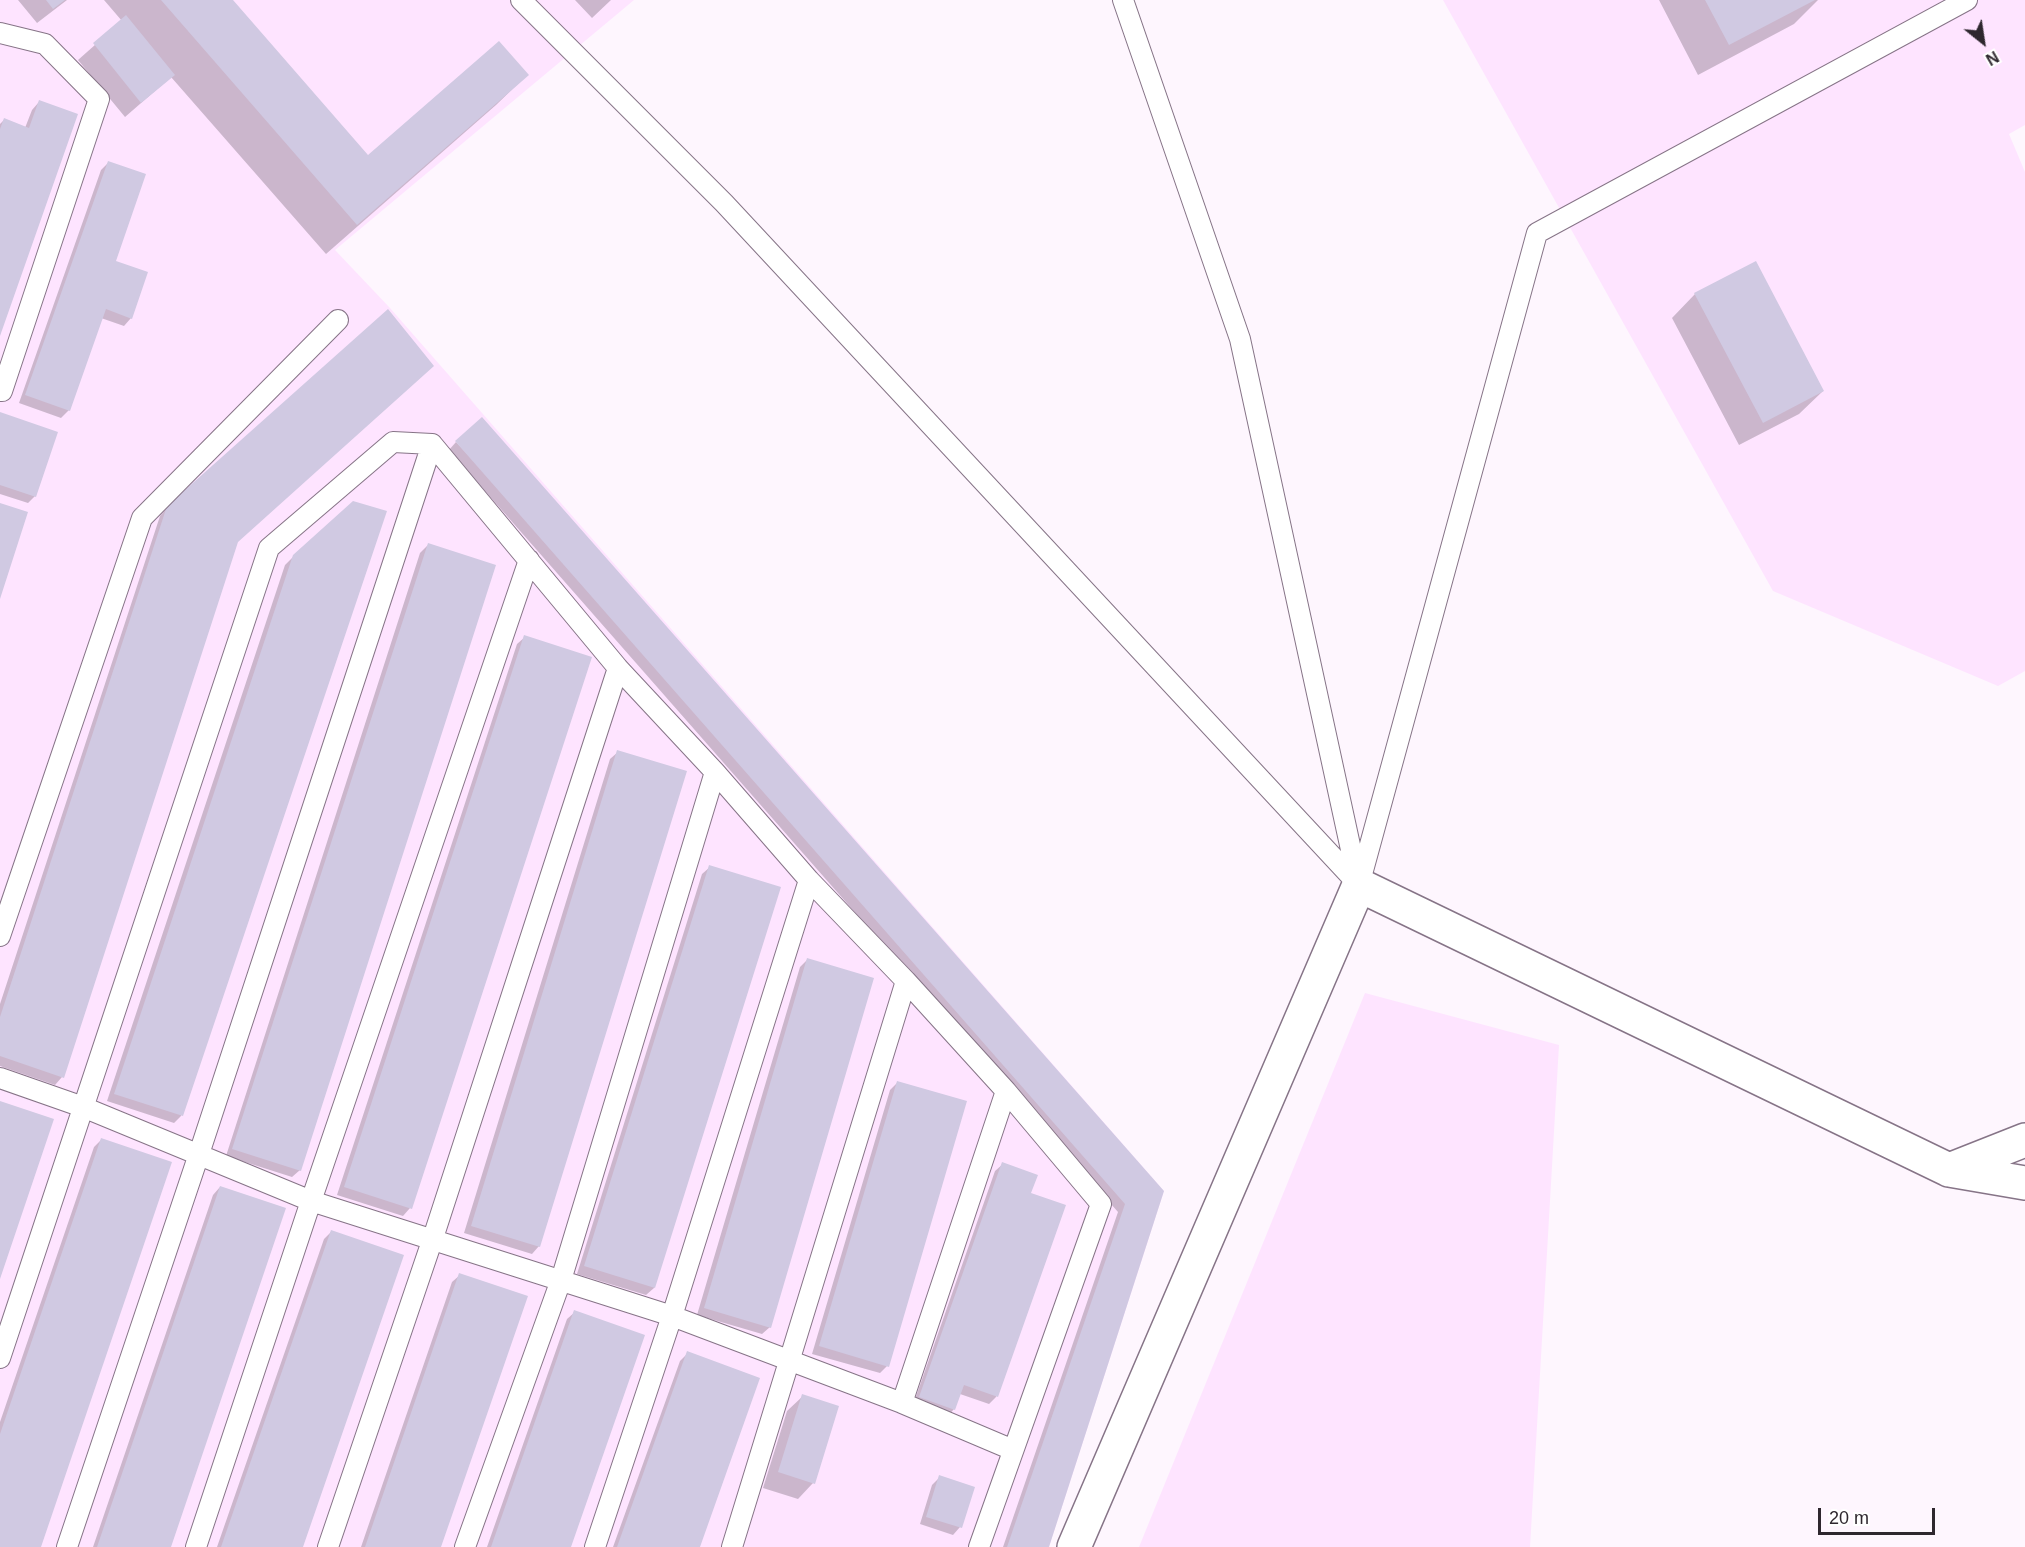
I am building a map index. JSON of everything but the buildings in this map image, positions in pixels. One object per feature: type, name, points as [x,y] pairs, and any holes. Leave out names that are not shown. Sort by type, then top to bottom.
[{"type":"street","points":[[1074,1547],[1359,885],[1949,1170],[2025,1183]]},
{"type":"street","points":[[1949,1170],[2025,1140]]},
{"type":"lane","points":[[521,0],[724,203],[1359,885]]},
{"type":"lane","points":[[1123,0],[1240,339],[1359,885]]},
{"type":"lane","points":[[1359,885],[1537,233],[1967,0]]},
{"type":"lane","points":[[0,33],[45,44],[99,99],[2,391],[0,391]]},
{"type":"lane","points":[[0,936],[142,519],[338,320]]},
{"type":"lane","points":[[0,1358],[269,548],[393,442],[432,444],[618,668],[715,772],[809,880],[906,981],[1006,1091],[1101,1204],[979,1547]]},
{"type":"lane","points":[[67,1547],[199,1154],[432,444]]},
{"type":"lane","points":[[196,1547],[529,560]]},
{"type":"lane","points":[[328,1547],[432,1241],[618,668]]},
{"type":"lane","points":[[465,1547],[561,1280],[715,772]]},
{"type":"lane","points":[[595,1547],[672,1316],[809,880]]},
{"type":"lane","points":[[732,1547],[906,981]]},
{"type":"lane","points":[[0,1078],[83,1107],[311,1201],[672,1316],[902,1403],[1013,1450]]},
{"type":"lane","points":[[902,1403],[1006,1091]]},
{"type":"shaded area","points":[[0,0],[634,0],[335,250],[390,308],[1164,1191],[1049,1547],[0,1547]]},
{"type":"shaded area","points":[[1443,0],[2025,0],[2025,125],[2009,134],[2025,172],[2025,671],[1998,686],[1773,591]]},
{"type":"shaded area","points":[[1365,993],[1559,1045],[1530,1547],[1139,1547]]}]
